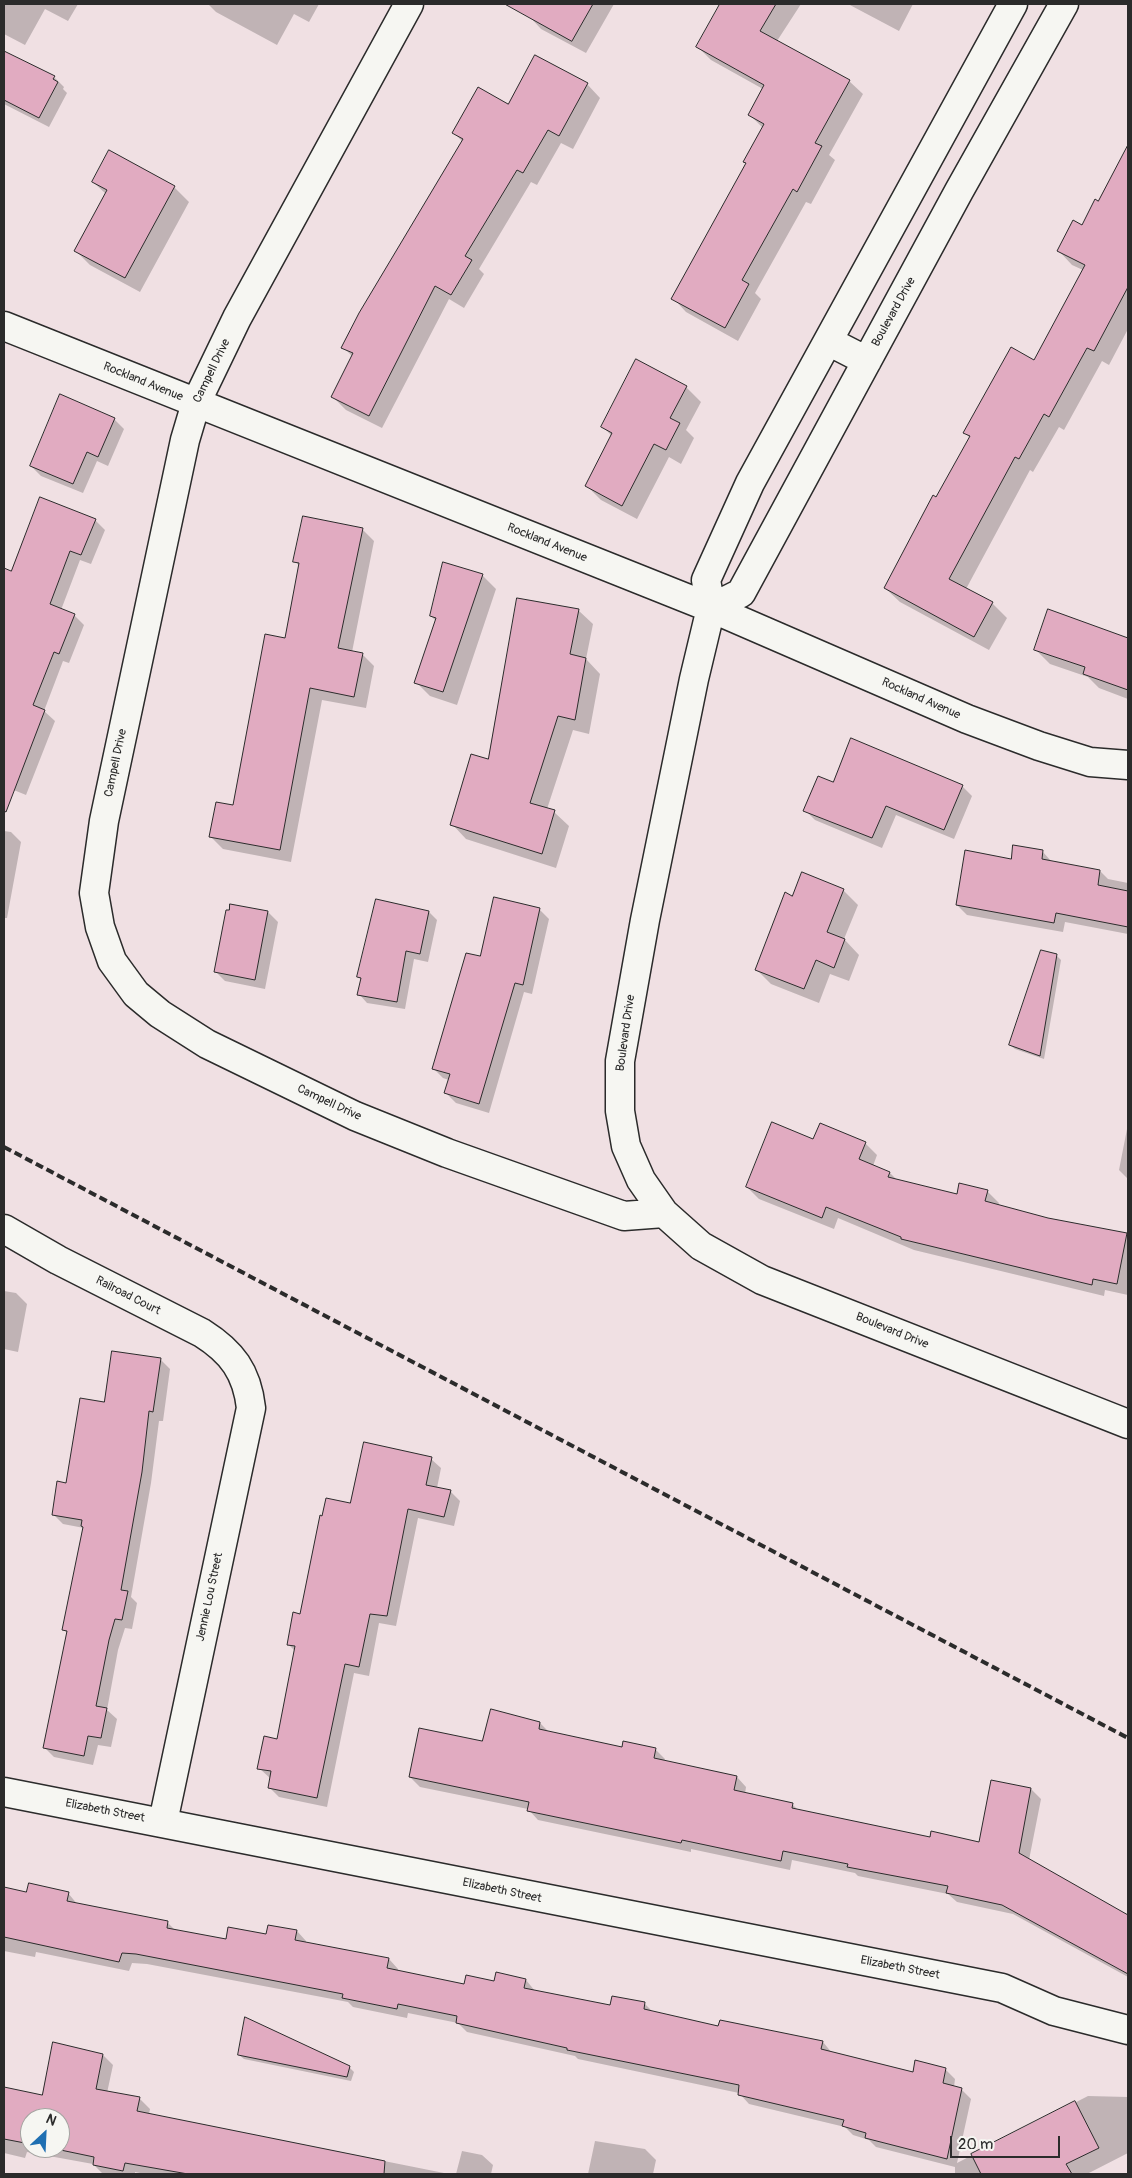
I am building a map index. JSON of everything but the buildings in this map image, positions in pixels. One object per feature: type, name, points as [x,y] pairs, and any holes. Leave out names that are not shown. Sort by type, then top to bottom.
[{"type":"street","name":"Campell Drive","points":[[410,4],[237,318],[196,403],[185,440],[104,821],[94,893],[100,927],[112,961],[136,994],[160,1014],[207,1044],[355,1116],[447,1153],[624,1216],[664,1213]]},
{"type":"street","name":"Boulevard Drive","points":[[1013,4],[750,483],[719,547],[706,580],[710,608],[693,681],[644,920],[620,1061],[620,1111],[626,1146],[641,1180],[664,1213],[702,1246],[762,1280],[1128,1424]]},
{"type":"street","name":"Boulevard Drive","points":[[710,608],[741,593],[1061,5]]},
{"type":"street","points":[[931,152],[969,173]]},
{"type":"street","name":"Rockland Avenue","points":[[4,326],[710,608],[966,719],[1039,746],[1090,762],[1128,765]]},
{"type":"street","points":[[828,341],[867,361]]},
{"type":"street","name":"Railroad Court","points":[[4,1230],[58,1260],[202,1333],[224,1347],[242,1374]]},
{"type":"street","name":"Jennie Lou Street","points":[[163,1822],[251,1408],[249,1390],[242,1374]]},
{"type":"street","name":"Elizabeth Street","points":[[4,1792],[163,1822],[549,1901],[1002,1988],[1054,2011],[1128,2030]]},
{"type":"railway","points":[[4,1147],[1128,1738]]}]
